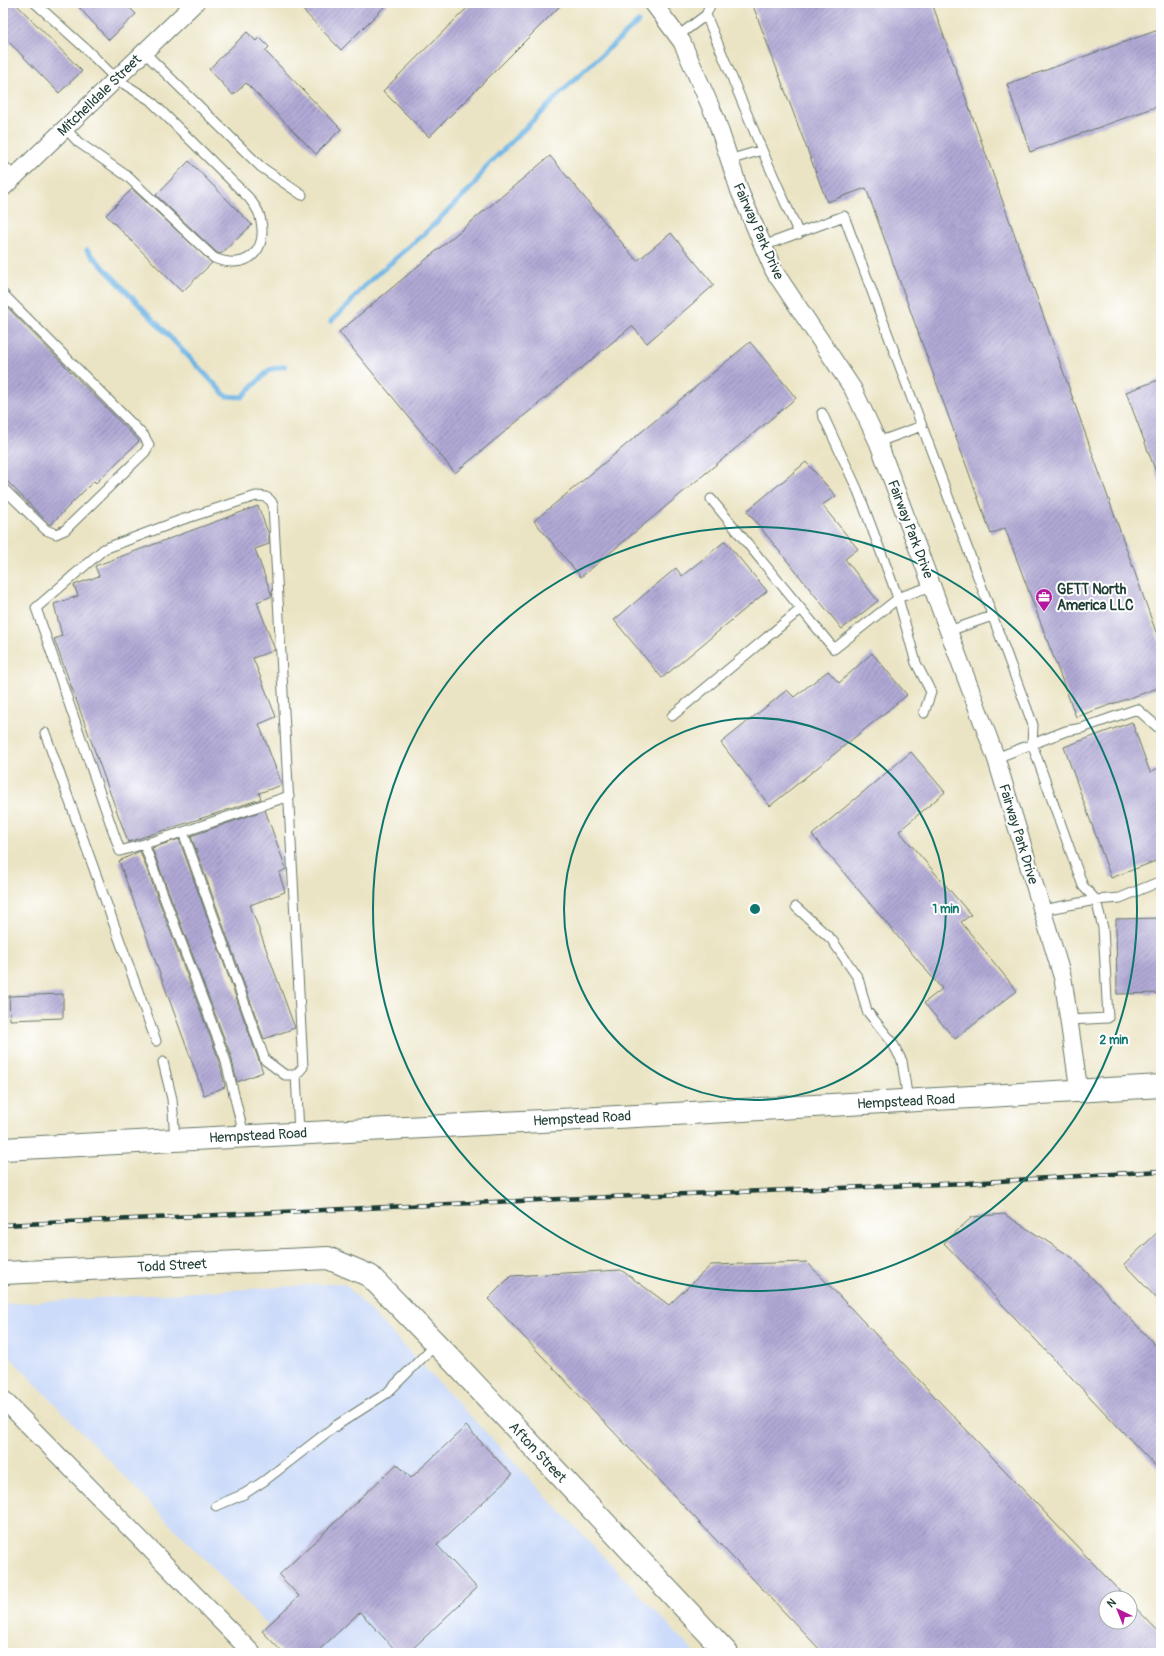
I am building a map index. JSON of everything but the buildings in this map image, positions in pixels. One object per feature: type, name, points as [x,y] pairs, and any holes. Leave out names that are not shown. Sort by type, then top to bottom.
[{"type":"main road","name":"Hempstead Road","points":[[3,1148],[908,1101],[1161,1086]]},
{"type":"main road","name":"Todd Street","points":[[3,1273],[328,1258],[341,1264]]},
{"type":"main road","name":"Afton Street","points":[[341,1264],[370,1276],[727,1653]]},
{"type":"street","name":"Mitchelldale Street","points":[[7,177],[65,128],[195,3]]},
{"type":"street","name":"Fairway Park Drive","points":[[653,3],[678,36],[716,120],[740,192],[774,271],[853,389],[878,442],[950,631],[996,758],[1063,979],[1079,1091]]},
{"type":"street","points":[[3,1399],[252,1653]]},
{"type":"lane","points":[[35,3],[86,49],[116,79],[150,100],[250,198],[260,215],[263,234],[260,247],[250,259],[225,263],[214,258],[127,176],[78,142],[65,128]]},
{"type":"lane","points":[[678,36],[706,15],[711,3]]},
{"type":"lane","points":[[706,15],[762,150],[799,234]]},
{"type":"lane","points":[[144,52],[262,167],[302,195]]},
{"type":"lane","points":[[729,160],[762,150]]},
{"type":"lane","points":[[763,246],[799,234],[844,216],[1033,726],[1032,744],[1083,886],[1096,900],[1103,928],[1108,1018],[1069,1020]]},
{"type":"lane","points":[[3,294],[144,436],[149,445],[145,452],[65,530],[56,534],[46,530],[3,488]]},
{"type":"lane","points":[[822,413],[858,491],[898,598],[916,663],[931,692],[924,713]]},
{"type":"lane","points":[[878,442],[922,426]]},
{"type":"lane","points":[[289,796],[183,832],[120,851],[36,608],[104,549],[181,520],[256,496],[268,498],[273,505],[289,796],[303,1067],[296,1075],[299,1132]]},
{"type":"lane","points":[[711,499],[834,649],[898,598],[932,586]]},
{"type":"lane","points":[[672,716],[801,609]]},
{"type":"lane","points":[[950,631],[992,616]]},
{"type":"lane","points":[[996,758],[1066,731],[1082,728],[1137,709],[1161,730]]},
{"type":"lane","points":[[45,733],[156,1041]]},
{"type":"lane","points":[[183,832],[266,1060],[285,1075],[296,1075]]},
{"type":"lane","points":[[144,844],[225,1058],[244,1135]]},
{"type":"lane","points":[[1042,910],[1096,900],[1120,898],[1161,881]]},
{"type":"lane","points":[[796,907],[832,940],[858,978],[867,1011],[892,1042],[902,1061],[908,1101]]},
{"type":"lane","points":[[163,1062],[172,1099],[175,1139]]},
{"type":"lane","points":[[216,1506],[244,1494],[340,1423],[387,1393],[436,1344]]},
{"type":"shaded area","points":[[344,1283],[695,1653],[294,1653],[3,1350],[3,1304]]},
{"type":"waterway","points":[[331,321],[349,304],[363,287],[424,234],[473,186],[486,167],[573,81],[638,22]]},
{"type":"waterway","points":[[87,250],[226,396],[242,397],[269,370],[285,366]]},
{"type":"railway","points":[[3,1225],[560,1199],[968,1183],[1161,1171]]},
{"type":"place","name":"GETT North America LLC","points":[[1044,612]]}]
